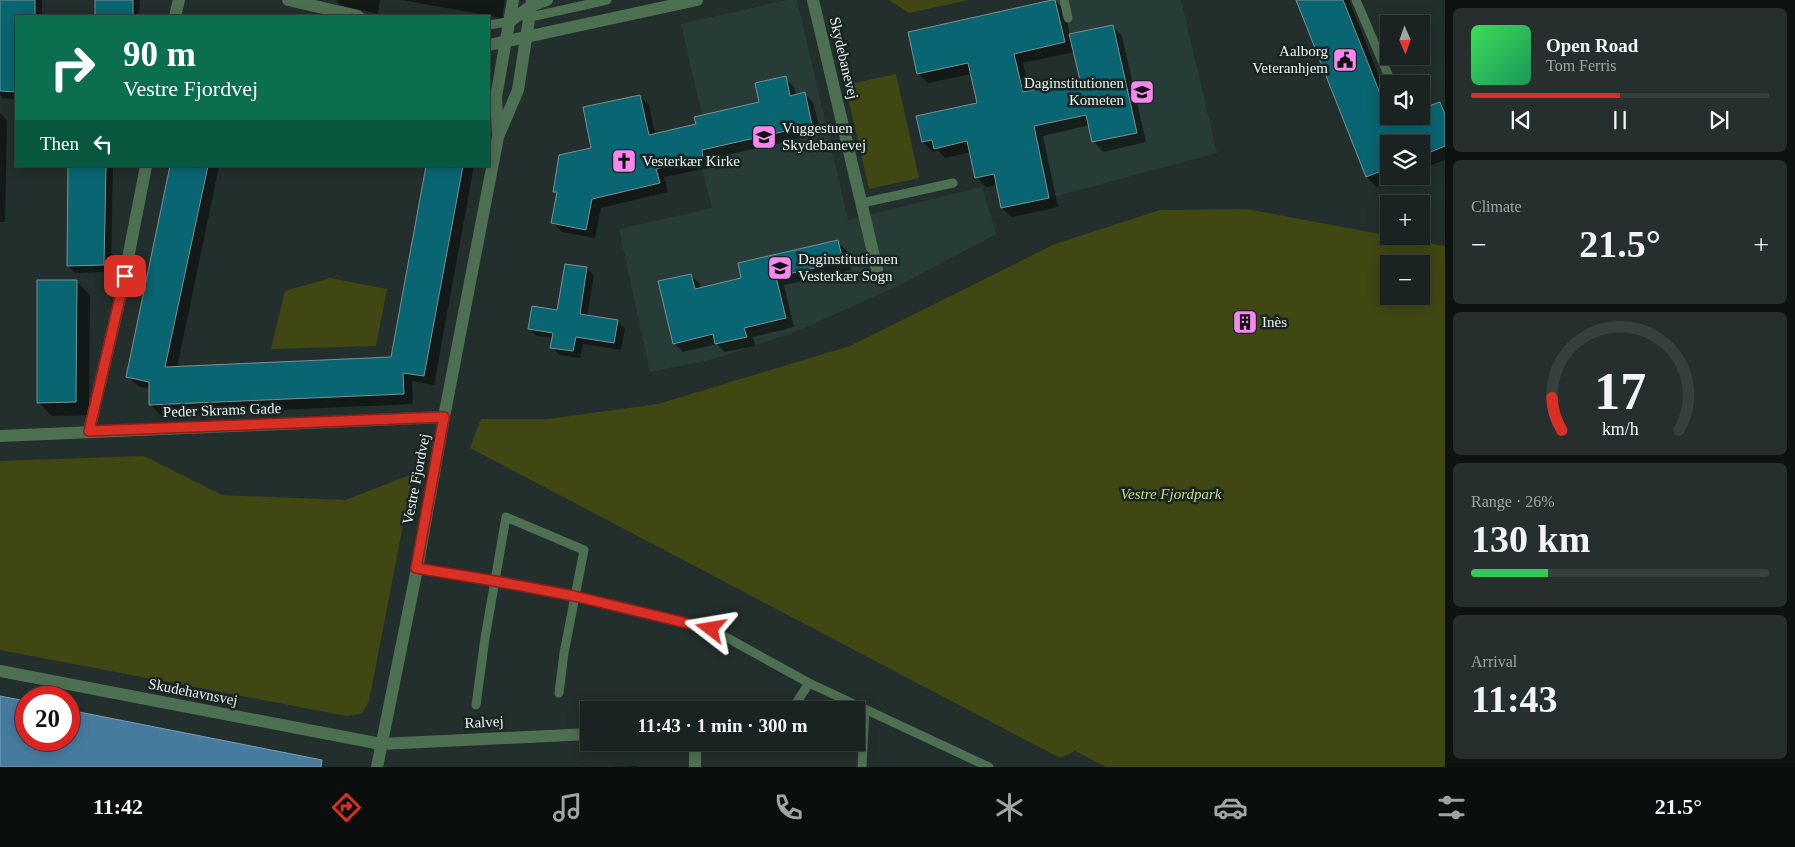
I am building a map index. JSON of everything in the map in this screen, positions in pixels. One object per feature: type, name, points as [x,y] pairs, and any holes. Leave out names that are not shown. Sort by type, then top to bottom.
[{"type":"street","points":[[176,15],[179,0]]},
{"type":"street","points":[[288,0],[354,15]]},
{"type":"street","name":"Vestre Fjordvej","points":[[377,767],[498,137],[496,97],[513,0]]},
{"type":"street","points":[[509,22],[547,0]]},
{"type":"street","points":[[490,45],[697,0]]},
{"type":"street","name":"Skydebanevej","points":[[813,0],[877,269]]},
{"type":"street","name":"Vestre Fjordvej","points":[[498,137],[516,98],[531,8]]},
{"type":"street","points":[[89,431],[121,294],[146,167]]},
{"type":"street","name":"Peder Skrams Gade","points":[[0,436],[444,417]]},
{"type":"street","name":"Skudehavnsvej","points":[[0,671],[381,744]]},
{"type":"street","name":"Ralvej","points":[[381,744],[580,734]]},
{"type":"street","points":[[695,751],[695,767]]},
{"type":"lane","points":[[531,8],[607,0]]},
{"type":"lane","points":[[1064,0],[1068,18]]},
{"type":"lane","points":[[1356,0],[1388,75]]},
{"type":"lane","points":[[490,25],[509,22]]},
{"type":"lane","points":[[862,203],[953,183]]},
{"type":"lane","points":[[476,705],[506,517],[584,550],[564,653],[559,694]]},
{"type":"lane","points":[[416,568],[574,596],[711,629],[809,683],[848,701]]},
{"type":"lane","points":[[798,701],[809,683]]},
{"type":"lane","points":[[865,709],[989,767]]},
{"type":"lane","points":[[862,767],[863,751]]},
{"type":"shaded area","points":[[787,0],[797,0],[848,220],[982,187],[996,234],[898,286],[795,332],[714,359],[650,372],[619,229],[712,208],[701,163],[704,162],[694,117],[702,115],[681,24]]},
{"type":"shaded area","name":"Daginstitutionen Kometen","points":[[1055,0],[1181,0],[1217,153],[1049,198],[1034,126],[1084,105],[1071,41],[1063,36]]},
{"type":"green space","points":[[889,0],[968,0],[909,13]]},
{"type":"green space","points":[[896,74],[919,178],[869,189],[845,85]]},
{"type":"green space","name":"Vestre Fjordpark","points":[[1246,209],[1380,234],[1380,245],[1430,245],[1430,243],[1445,246],[1445,767],[1106,767],[1075,751],[1060,758],[470,448],[481,419],[548,419],[658,404],[850,346],[1055,244],[1160,210]]},
{"type":"green space","points":[[330,278],[387,289],[376,346],[271,349],[285,291]]},
{"type":"green space","points":[[144,456],[222,495],[345,500],[413,474],[369,701],[362,713],[347,716],[0,650],[0,461]]},
{"type":"water","points":[[0,696],[15,699],[15,751],[80,751],[80,712],[322,760],[321,767],[0,767]]},
{"type":"building","points":[[0,0],[35,0],[35,15],[15,15],[15,92],[0,91]]},
{"type":"building","points":[[95,0],[133,0],[133,15],[95,15]]},
{"type":"building","points":[[1055,0],[1065,42],[1014,54],[1023,92],[1080,80],[1069,34],[1113,25],[1137,133],[1092,142],[1086,115],[1034,126],[1049,198],[1001,208],[994,174],[975,178],[967,141],[934,149],[932,140],[922,142],[916,116],[977,103],[968,63],[917,74],[908,32]]},
{"type":"building","points":[[1296,0],[1343,0],[1380,93],[1380,125],[1430,125],[1430,106],[1440,102],[1445,114],[1445,146],[1430,152],[1430,135],[1380,135],[1380,172],[1366,177]]},
{"type":"building","name":"Vesterkær Kirke","points":[[786,76],[790,96],[805,92],[812,125],[702,150],[703,158],[656,169],[660,183],[592,199],[586,230],[551,223],[557,192],[553,192],[559,155],[591,148],[583,107],[640,95],[649,135],[696,124],[694,117],[759,102],[755,83]]},
{"type":"building","points":[[68,167],[106,167],[104,265],[67,266]]},
{"type":"building","points":[[170,167],[208,167],[165,367],[391,357],[426,167],[463,167],[424,376],[403,373],[404,394],[149,405],[149,382],[126,377]]},
{"type":"building","points":[[838,240],[843,261],[776,277],[786,318],[744,328],[747,337],[715,344],[713,334],[673,344],[658,281],[691,274],[695,289],[741,278],[738,263]]},
{"type":"building","points":[[565,264],[587,267],[580,314],[618,320],[614,343],[576,337],[573,351],[550,348],[553,333],[528,329],[532,306],[557,310]]},
{"type":"building","points":[[37,280],[77,280],[76,402],[37,403]]},
{"type":"place","name":"Aalborg Veteranhjem","points":[[1345,60]]},
{"type":"place","name":"Daginstitutionen Kometen","points":[[1142,92]]},
{"type":"place","name":"Vuggestuen Skydebanevej","points":[[764,137]]},
{"type":"place","name":"Vesterkær Kirke","points":[[624,161]]},
{"type":"place","name":"Daginstitutionen Vesterkær Sogn","points":[[780,268]]},
{"type":"place","name":"Inès","points":[[1245,322]]},
{"type":"route","points":[[125,276],[89,431],[444,417],[416,568],[574,596],[711,629]]}]
